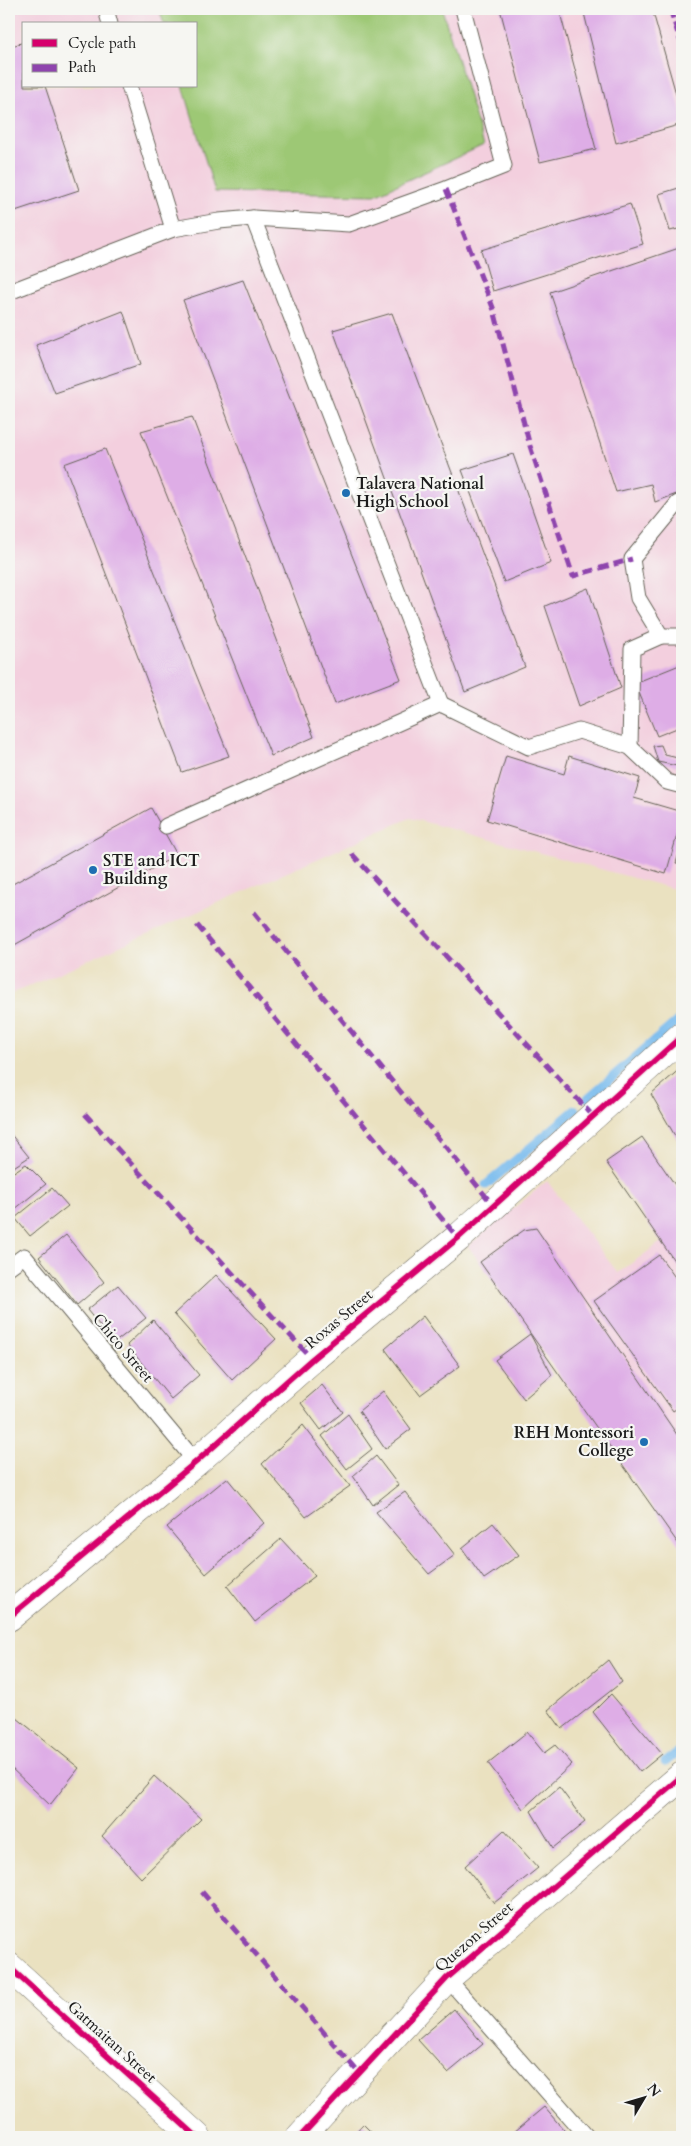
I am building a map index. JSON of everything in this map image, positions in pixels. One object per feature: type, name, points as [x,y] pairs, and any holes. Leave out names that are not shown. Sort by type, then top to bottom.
[{"type":"street","name":"Roxas Street","points":[[9,1617],[196,1462],[312,1359],[458,1238],[682,1036]]},
{"type":"street","name":"Quezon Street","points":[[300,2137],[447,1978],[682,1776]]},
{"type":"street","name":"Gatmaitan Street","points":[[9,1967],[197,2137]]},
{"type":"lane","points":[[106,9],[109,22]]},
{"type":"lane","points":[[9,292],[173,229],[219,221],[253,218],[349,224],[504,166],[463,9]]},
{"type":"lane","points":[[130,88],[173,229]]},
{"type":"lane","points":[[253,218],[441,704],[529,747],[579,731],[630,747],[667,782],[682,786]]},
{"type":"lane","points":[[661,636],[638,598],[632,559],[678,503],[682,502]]},
{"type":"lane","points":[[630,747],[632,650],[661,636],[682,636]]},
{"type":"lane","points":[[166,826],[441,704]]},
{"type":"lane","name":"Chico Street","points":[[9,1267],[24,1256],[196,1462]]},
{"type":"lane","points":[[447,1978],[588,2137]]},
{"type":"shaded area","name":"Talavera National High School","points":[[9,9],[682,9],[682,891],[410,818],[9,995]]},
{"type":"shaded area","name":"REH Montessori College","points":[[547,1181],[618,1273],[682,1227],[682,1550],[468,1246]]},
{"type":"green space","points":[[159,9],[442,9],[484,145],[375,195],[215,192],[184,88],[198,88],[198,22],[163,22]]},
{"type":"building","points":[[500,9],[559,9],[596,149],[540,162]]},
{"type":"building","points":[[583,9],[652,9],[682,115],[682,124],[616,143]]},
{"type":"building","points":[[22,43],[22,88],[46,88],[79,190],[9,213],[9,47]]},
{"type":"building","points":[[682,187],[682,228],[670,231],[659,194]]},
{"type":"building","points":[[630,204],[643,244],[493,291],[481,250]]},
{"type":"building","points":[[682,247],[682,492],[655,502],[651,484],[616,492],[550,292]]},
{"type":"building","points":[[243,280],[401,679],[335,704],[183,300]]},
{"type":"building","points":[[123,311],[141,364],[55,393],[36,345]]},
{"type":"building","points":[[392,313],[525,667],[465,692],[333,330]]},
{"type":"building","points":[[192,417],[314,737],[271,756],[141,431]]},
{"type":"building","points":[[105,449],[229,756],[182,772],[64,464]]},
{"type":"building","points":[[513,454],[551,563],[504,582],[462,470]]},
{"type":"building","points":[[588,588],[621,688],[579,706],[545,606]]},
{"type":"building","points":[[682,664],[682,726],[657,736],[635,683]]},
{"type":"building","points":[[661,745],[665,755],[682,759],[682,767],[658,762],[653,746]]},
{"type":"building","points":[[506,756],[564,774],[569,756],[640,778],[634,798],[682,812],[666,874],[487,820]]},
{"type":"building","name":"STE and ICT Building","points":[[151,808],[177,855],[9,948],[9,886]]},
{"type":"building","points":[[682,844],[682,865],[676,863]]},
{"type":"building","points":[[682,1067],[682,1148],[651,1094]]},
{"type":"building","points":[[9,1132],[29,1157],[9,1170]]},
{"type":"building","points":[[642,1137],[682,1195],[682,1272],[606,1162]]},
{"type":"building","points":[[26,1164],[46,1184],[9,1214],[9,1175]]},
{"type":"building","points":[[52,1188],[68,1206],[30,1236],[15,1218]]},
{"type":"building","points":[[536,1228],[682,1442],[682,1549],[480,1262],[524,1230]]},
{"type":"building","points":[[66,1235],[104,1282],[77,1305],[39,1257]]},
{"type":"building","points":[[659,1255],[682,1287],[682,1405],[673,1411],[594,1301]]},
{"type":"building","points":[[216,1275],[276,1339],[232,1380],[174,1314]]},
{"type":"building","points":[[118,1285],[146,1318],[114,1343],[87,1310]]},
{"type":"building","points":[[423,1316],[460,1366],[420,1395],[385,1349]]},
{"type":"building","points":[[153,1320],[199,1375],[171,1399],[127,1345]]},
{"type":"building","points":[[530,1334],[552,1375],[524,1399],[495,1360]]},
{"type":"building","points":[[322,1385],[343,1412],[321,1430],[301,1403]]},
{"type":"building","points":[[383,1391],[411,1429],[385,1449],[359,1411]]},
{"type":"building","points":[[348,1414],[372,1449],[347,1469],[322,1436]]},
{"type":"building","points":[[303,1425],[350,1486],[306,1517],[262,1464]]},
{"type":"building","points":[[376,1456],[398,1485],[373,1505],[353,1476]]},
{"type":"building","points":[[227,1478],[264,1523],[206,1574],[167,1527]]},
{"type":"building","points":[[405,1492],[455,1555],[429,1574],[376,1512]]},
{"type":"building","points":[[493,1523],[519,1555],[484,1579],[462,1548]]},
{"type":"building","points":[[281,1539],[315,1576],[255,1622],[227,1586]]},
{"type":"building","points":[[608,1660],[622,1682],[562,1729],[548,1710]]},
{"type":"building","points":[[611,1694],[662,1754],[640,1772],[593,1712]]},
{"type":"building","points":[[17,1718],[79,1768],[50,1805],[9,1766],[9,1725]]},
{"type":"building","points":[[527,1732],[544,1753],[555,1745],[572,1764],[523,1809],[488,1763]]},
{"type":"building","points":[[154,1776],[201,1819],[141,1878],[102,1836]]},
{"type":"building","points":[[559,1787],[585,1822],[553,1848],[531,1811]]},
{"type":"building","points":[[504,1830],[538,1868],[494,1903],[465,1866]]},
{"type":"building","points":[[454,2009],[483,2044],[448,2073],[418,2040]]},
{"type":"building","points":[[544,2107],[570,2137],[508,2137]]},
{"type":"building","points":[[363,2124],[376,2137],[351,2137]]},
{"type":"waterway","points":[[588,1098],[682,1017]]},
{"type":"waterway","points":[[486,1185],[575,1110]]},
{"type":"waterway","points":[[665,1762],[682,1749]]},
{"type":"marked path","points":[[670,9],[680,40],[682,40]]},
{"type":"marked path","points":[[446,189],[494,310],[530,446],[573,576],[632,559]]},
{"type":"marked path","points":[[352,854],[593,1116]]},
{"type":"marked path","points":[[254,912],[493,1205]]},
{"type":"marked path","points":[[197,925],[458,1238]]},
{"type":"marked path","points":[[85,1114],[312,1359]]},
{"type":"marked path","points":[[202,1892],[359,2073]]},
{"type":"cycle path","points":[[9,1617],[196,1462],[312,1359],[458,1238],[682,1036]]},
{"type":"cycle path","points":[[300,2137],[447,1978],[682,1776]]},
{"type":"cycle path","points":[[9,1967],[197,2137]]},
{"type":"place","name":"Talavera National High School","points":[[346,493]]},
{"type":"place","name":"STE and ICT Building","points":[[93,870]]},
{"type":"place","name":"REH Montessori College","points":[[644,1442]]}]
